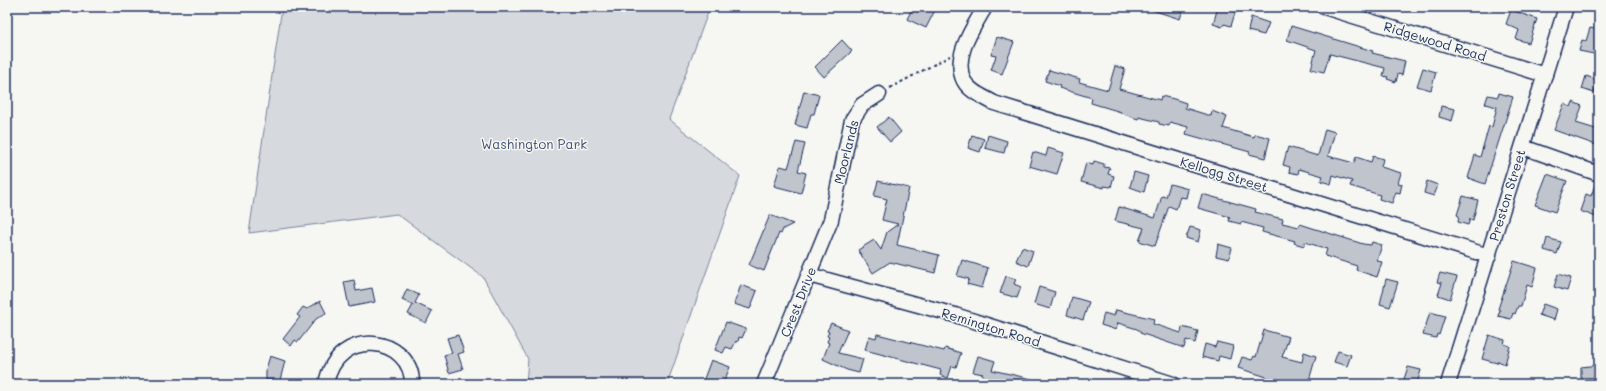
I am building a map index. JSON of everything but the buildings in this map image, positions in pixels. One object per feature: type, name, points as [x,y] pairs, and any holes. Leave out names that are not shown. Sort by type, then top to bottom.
[{"type":"street","name":"Kellogg Street","points":[[985,7],[962,52],[960,67],[964,82],[977,94],[994,103],[1488,256]]},
{"type":"street","name":"Ridgewood Road","points":[[1324,7],[1545,75]]},
{"type":"street","name":"Preston Street","points":[[1448,384],[1566,7]]},
{"type":"street","name":"Moorlands","points":[[831,220],[852,120],[862,105],[879,94]]},
{"type":"street","points":[[1522,147],[1599,174]]},
{"type":"street","name":"Crest Drive","points":[[764,384],[831,220]]},
{"type":"street","name":"Remington Road","points":[[809,275],[955,315],[1173,384]]},
{"type":"street","points":[[326,384],[328,372],[336,359],[347,349],[361,344],[376,344],[389,348],[400,356],[408,367],[412,384]]},
{"type":"path","points":[[879,94],[942,60]]},
{"type":"green space","name":"Washington Park","points":[[282,7],[710,7],[669,119],[740,176],[667,384],[526,384],[528,359],[483,277],[397,214],[249,233]]}]
